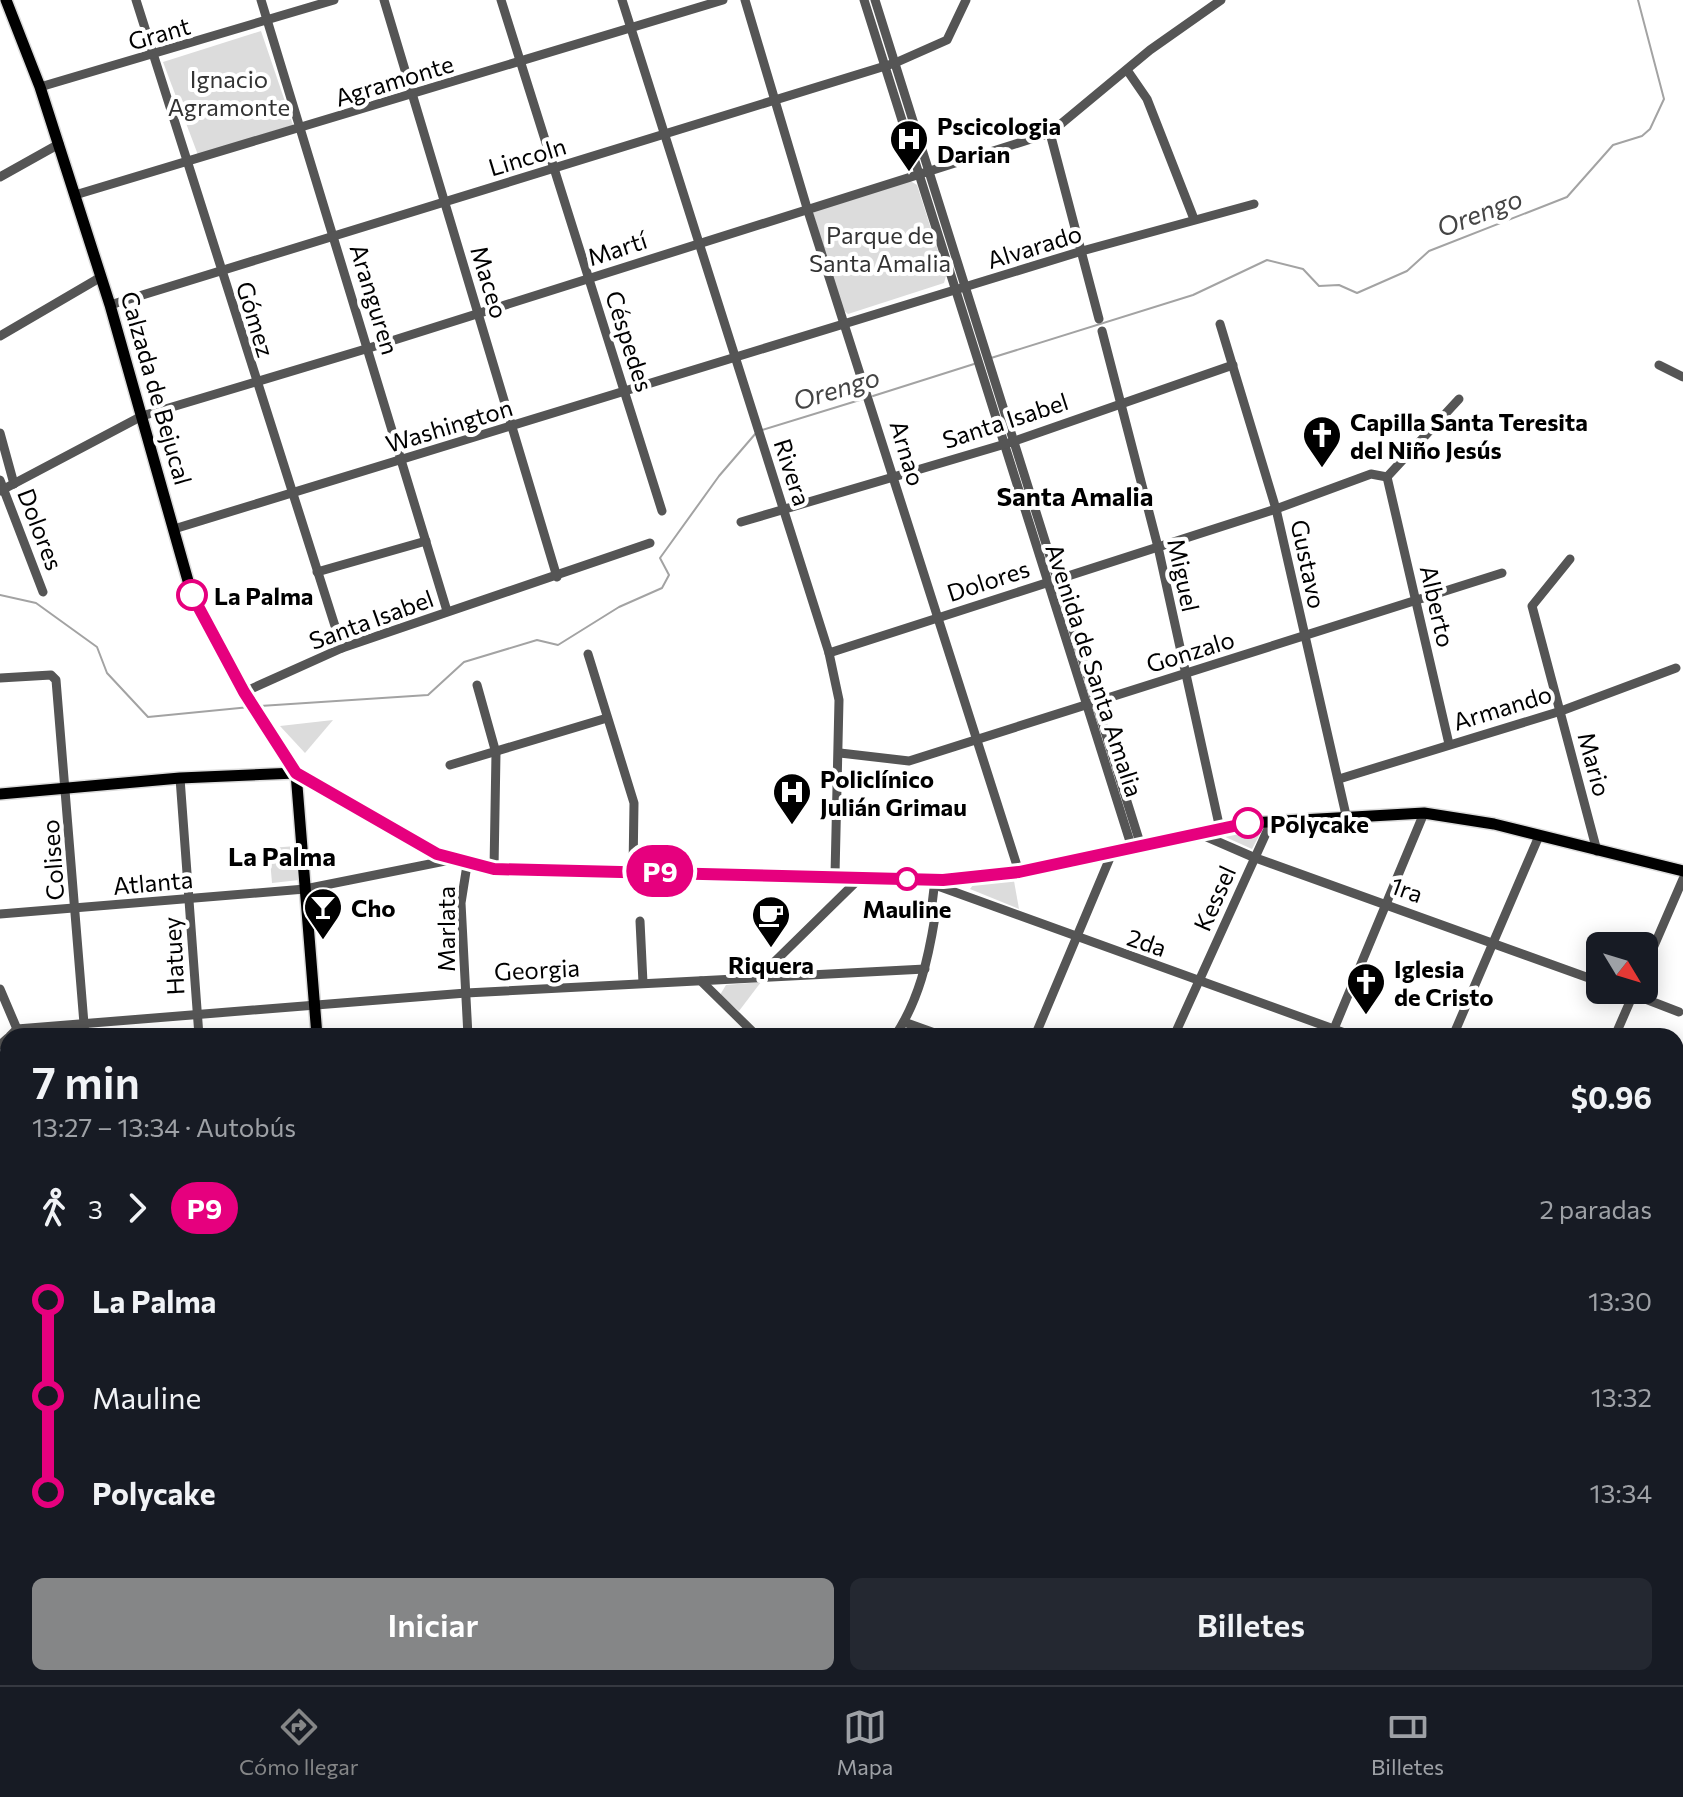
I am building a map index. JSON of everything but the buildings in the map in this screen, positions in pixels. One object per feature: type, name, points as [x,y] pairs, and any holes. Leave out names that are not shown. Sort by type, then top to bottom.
[{"type":"main road","name":"Calzada de Bejucal","points":[[9,6],[40,87],[110,305],[192,595],[246,695],[296,773]]},
{"type":"main road","points":[[266,772],[278,760],[277,745]]},
{"type":"main road","points":[[0,794],[180,778],[296,773],[450,860],[494,869],[835,875],[917,879],[941,884],[1019,872],[1272,820],[1424,813],[1539,836],[1683,871]]},
{"type":"main road","points":[[296,773],[316,1028]]},
{"type":"street","name":"Gómez","points":[[136,0],[342,648]]},
{"type":"street","name":"Aranguren","points":[[261,0],[447,611]]},
{"type":"street","name":"Grant","points":[[40,87],[334,0]]},
{"type":"street","name":"Maceo","points":[[384,0],[557,577]]},
{"type":"street","name":"Céspedes","points":[[501,0],[662,511]]},
{"type":"street","name":"Rivera","points":[[622,0],[662,135],[829,653],[839,700],[835,875]]},
{"type":"street","name":"Agramonte","points":[[75,195],[723,0]]},
{"type":"street","name":"Arnao","points":[[745,0],[807,208],[1019,872]]},
{"type":"street","name":"Avenida de Santa Amalia","points":[[864,0],[924,173],[979,354],[980,373],[1007,443],[1136,847]]},
{"type":"street","name":"Avenida de Santa Amalia","points":[[875,0],[889,65]]},
{"type":"street","name":"Lincoln","points":[[110,305],[889,65],[951,35],[966,0]]},
{"type":"street","name":"Martí","points":[[5,486],[142,416],[369,348],[1050,133],[1127,70],[1221,0]]},
{"type":"street","points":[[0,18],[9,6]]},
{"type":"street","points":[[1127,70],[1147,99],[1194,219]]},
{"type":"street","points":[[1050,133],[1099,319]]},
{"type":"street","points":[[0,177],[59,144]]},
{"type":"street","name":"Alvarado","points":[[736,358],[1082,251],[1254,204]]},
{"type":"street","points":[[0,336],[101,277]]},
{"type":"street","name":"Gustavo","points":[[1220,324],[1276,509],[1346,815]]},
{"type":"street","name":"Miguel","points":[[1102,331],[1158,547],[1220,829]]},
{"type":"street","name":"Avenida de Santa Amalia","points":[[979,354],[990,369],[1007,443]]},
{"type":"street","name":"Washington","points":[[174,529],[736,358]]},
{"type":"street","name":"Santa Isabel","points":[[741,522],[1007,443],[1233,365]]},
{"type":"street","points":[[1659,365],[1683,377]]},
{"type":"street","points":[[1387,477],[1459,399]]},
{"type":"street","points":[[0,433],[5,486]]},
{"type":"street","name":"Dolores","points":[[829,653],[1276,509],[1371,474],[1387,477]]},
{"type":"street","name":"Alberto","points":[[1387,477],[1449,744]]},
{"type":"street","name":"Dolores","points":[[5,486],[43,592]]},
{"type":"street","points":[[317,572],[426,541]]},
{"type":"street","name":"Santa Isabel","points":[[246,695],[342,648],[650,543]]},
{"type":"street","name":"Mario","points":[[1570,559],[1532,606],[1597,851]]},
{"type":"street","name":"Gonzalo","points":[[840,753],[909,761],[1502,573]]},
{"type":"street","points":[[588,654],[636,813],[633,870]]},
{"type":"street","name":"Armando","points":[[1339,779],[1561,711],[1676,668]]},
{"type":"street","name":"Coliseo","points":[[0,678],[51,675],[56,680],[84,1028]]},
{"type":"street","points":[[477,685],[496,753],[494,869]]},
{"type":"street","points":[[450,765],[607,718]]},
{"type":"street","name":"Hatuey","points":[[180,778],[198,1028]]},
{"type":"street","points":[[1334,1028],[1424,813]]},
{"type":"street","name":"Kessel","points":[[1178,1028],[1272,820]]},
{"type":"street","name":"1ra","points":[[1200,834],[1253,857],[1389,903],[1586,977]]},
{"type":"street","points":[[1456,1028],[1539,836]]},
{"type":"street","points":[[1038,1028],[1112,853]]},
{"type":"street","name":"Atlanta","points":[[0,914],[305,889],[450,860]]},
{"type":"street","name":"Marlata","points":[[467,865],[461,903],[468,1028]]},
{"type":"street","points":[[761,975],[862,876]]},
{"type":"street","points":[[1658,937],[1683,879]]},
{"type":"street","points":[[900,1028],[925,969],[935,917],[939,914],[941,884]]},
{"type":"street","points":[[935,917],[931,913],[941,884]]},
{"type":"street","name":"2da","points":[[941,884],[1077,939],[1199,981],[1319,1028]]},
{"type":"street","points":[[640,921],[643,983]]},
{"type":"street","name":"Georgia","points":[[51,1028],[196,1013],[466,993],[761,975],[925,969]]},
{"type":"street","points":[[701,981],[749,1028]]},
{"type":"street","points":[[0,989],[10,1028]]},
{"type":"street","points":[[1658,1003],[1679,1012]]},
{"type":"street","points":[[1618,1028],[1629,1004]]},
{"type":"street","points":[[904,1022],[921,1028]]},
{"type":"green space","name":"Ignacio Agramonte","points":[[261,31],[293,125],[198,155],[163,62]]},
{"type":"green space","name":"Parque de Santa Amalia","points":[[907,179],[917,185],[946,276],[944,283],[848,314],[843,310],[813,213],[820,207]]},
{"type":"green space","points":[[333,720],[305,753],[280,726]]},
{"type":"green space","points":[[1262,830],[1252,849],[1221,835]]},
{"type":"green space","points":[[297,846],[299,880],[272,883],[269,848]]},
{"type":"green space","points":[[1014,881],[1019,909],[970,889],[973,885]]},
{"type":"green space","points":[[761,982],[739,1011],[720,995],[726,985]]},
{"type":"waterway","name":"Orengo","points":[[991,358],[1193,295],[1267,260],[1303,269],[1319,286],[1339,285],[1357,293],[1407,271],[1429,251],[1567,197],[1613,145],[1642,136],[1650,129],[1664,99],[1638,0]]},
{"type":"waterway","name":"Orengo","points":[[873,396],[974,364]]},
{"type":"waterway","name":"Orengo","points":[[762,430],[863,399]]},
{"type":"waterway","name":"Orengo","points":[[260,706],[428,695],[464,662],[537,640],[558,645],[619,607],[662,588],[669,575],[660,558],[719,476],[756,433]]},
{"type":"waterway","name":"Orengo","points":[[0,595],[36,603],[97,647],[107,673],[148,717],[250,707]]},
{"type":"bus line","name":"P9","points":[[192,595],[244,692],[296,773],[420,846],[467,865],[494,869],[633,870],[943,880],[1019,872],[1248,823]]},
{"type":"place","name":"Pscicologia Darian","points":[[909,173]]},
{"type":"place","name":"Capilla Santa Teresita del Niño Jesús","points":[[1322,469]]},
{"type":"place","name":"La Palma","points":[[192,595]]},
{"type":"place","name":"Polycake","points":[[1248,823]]},
{"type":"place","name":"Policlínico Julián Grimau","points":[[792,826]]},
{"type":"place","name":"Mauline","points":[[907,879]]},
{"type":"place","name":"Cho","points":[[323,941]]},
{"type":"place","name":"Riquera","points":[[771,949]]},
{"type":"place","name":"Iglesia de Cristo","points":[[1366,1016]]},
{"type":"district","name":"Santa Amalia","points":[[1075,495]]},
{"type":"district","name":"La Palma","points":[[282,855]]}]
